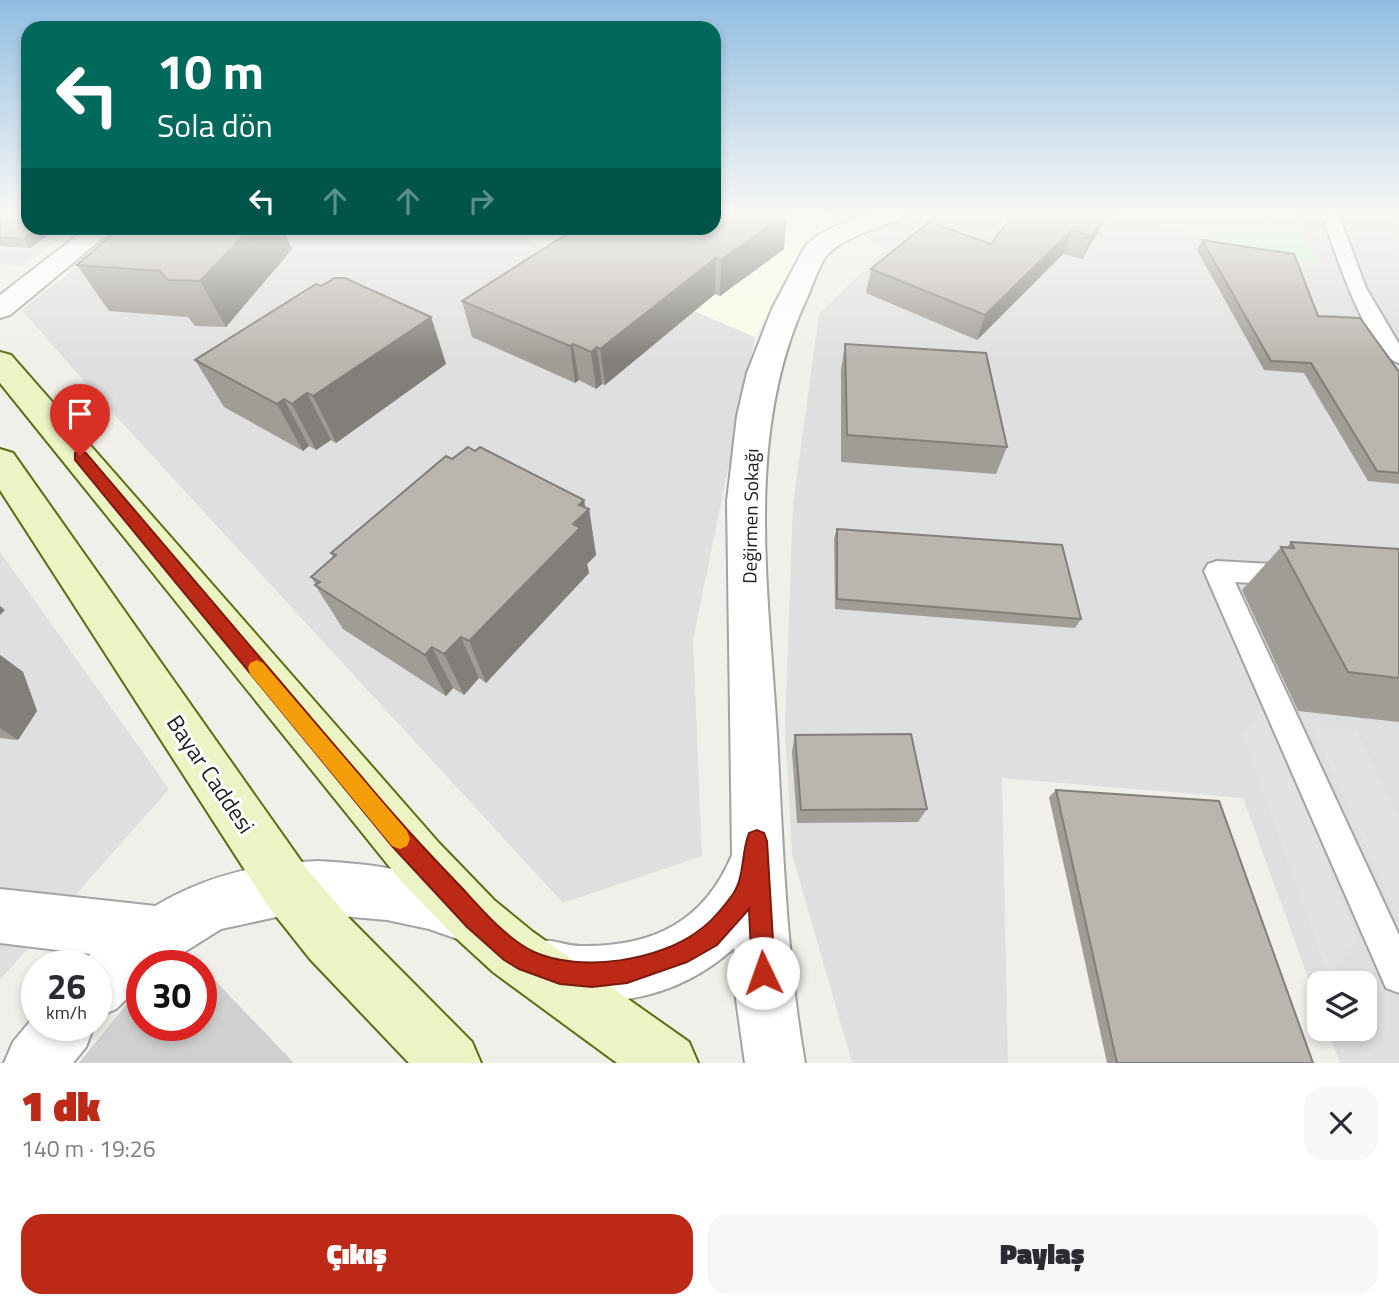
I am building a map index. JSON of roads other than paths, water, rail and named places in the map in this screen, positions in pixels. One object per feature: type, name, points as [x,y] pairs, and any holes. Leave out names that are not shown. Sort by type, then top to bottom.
[{"type":"main road","points":[[0,362],[400,839],[475,919],[668,1063]]},
{"type":"main road","name":"Bayar Caddesi","points":[[0,462],[287,887],[330,939],[451,1063]]},
{"type":"street","points":[[0,309],[58,263]]},
{"type":"street","name":"Değirmen Sokağı","points":[[757,841],[746,501],[757,399],[763,373],[787,309],[810,263]]},
{"type":"street","points":[[528,961],[560,973],[592,975],[644,967],[697,945],[721,927],[741,901],[752,875],[757,841]]},
{"type":"street","points":[[757,841],[765,999],[775,1063]]},
{"type":"street","points":[[112,974],[156,934],[219,902],[287,887],[387,893],[433,903],[475,919]]},
{"type":"street","points":[[0,916],[156,934]]},
{"type":"street","points":[[34,1063],[52,1041]]},
{"type":"lane","points":[[1349,263],[1358,288],[1384,338],[1399,357]]},
{"type":"lane","points":[[1321,577],[1217,571],[1399,975]]}]
